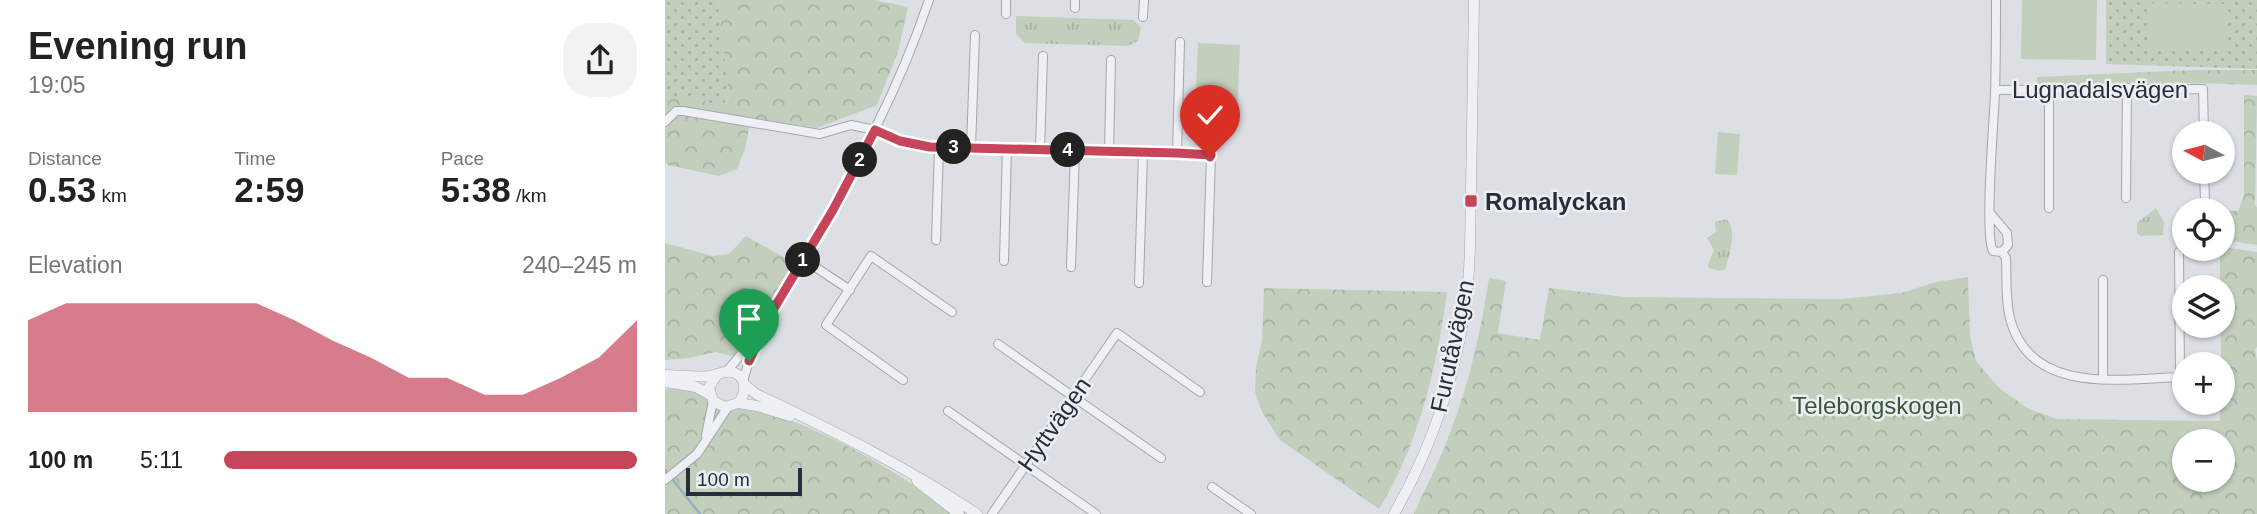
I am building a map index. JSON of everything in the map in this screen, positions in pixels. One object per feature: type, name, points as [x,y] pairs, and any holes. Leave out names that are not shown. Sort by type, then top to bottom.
[{"type":"street","points":[[667,478],[686,466],[733,405],[744,395],[749,361],[773,310],[894,92],[928,2],[916,0]]},
{"type":"street","points":[[1006,0],[1006,14]]},
{"type":"street","points":[[1143,17],[1144,0]]},
{"type":"street","name":"Furutåvägen","points":[[1394,514],[1430,439],[1446,393],[1463,318],[1469,265],[1474,0]]},
{"type":"street","points":[[1996,0],[1996,90],[1990,245],[1993,251],[2002,252],[2006,258],[2011,321],[2024,348],[2040,362],[2073,377],[2180,377],[2179,261]]},
{"type":"street","points":[[971,147],[975,35]]},
{"type":"street","points":[[1177,153],[1180,42]]},
{"type":"street","points":[[1040,149],[1043,56]]},
{"type":"street","points":[[1109,152],[1111,60]]},
{"type":"street","points":[[2126,88],[2126,198]]},
{"type":"street","name":"Lugnadalsvägen","points":[[1996,90],[2203,89],[2204,121]]},
{"type":"street","points":[[2049,90],[2049,208]]},
{"type":"street","points":[[665,122],[676,111],[683,111],[820,134],[851,125],[875,130],[900,141],[939,147],[1211,155],[1207,282]]},
{"type":"street","points":[[936,240],[939,147]]},
{"type":"street","points":[[1004,261],[1007,148]]},
{"type":"street","points":[[1071,267],[1075,150]]},
{"type":"street","points":[[1139,283],[1143,153]]},
{"type":"street","points":[[1990,213],[2007,233],[2008,245],[2002,252]]},
{"type":"street","points":[[903,380],[826,325],[871,256],[952,312]]},
{"type":"street","points":[[803,259],[850,290]]},
{"type":"street","points":[[2103,280],[2103,379]]},
{"type":"street","points":[[705,442],[712,398],[710,384],[773,310]]},
{"type":"street","name":"Hyttvägen","points":[[992,514],[1117,333],[1200,392]]},
{"type":"street","points":[[998,344],[1161,458]]},
{"type":"street","points":[[665,375],[737,374],[756,394],[834,431],[932,484],[977,514]]},
{"type":"street","points":[[665,382],[696,387],[721,406],[763,407],[834,431]]},
{"type":"street","points":[[949,411],[1096,514]]},
{"type":"street","points":[[912,475],[959,514]]},
{"type":"street","points":[[1212,487],[1251,514]]},
{"type":"green space","points":[[665,0],[718,0],[729,96],[722,107],[695,98],[665,98]]},
{"type":"green space","points":[[718,0],[875,0],[908,7],[898,52],[877,105],[817,128],[751,118],[745,149],[737,169],[719,176],[668,165],[665,162],[665,98],[695,98],[722,107],[729,97]]},
{"type":"green space","points":[[2022,0],[2097,0],[2096,60],[2021,59]]},
{"type":"green space","points":[[2106,0],[2257,0],[2257,69],[2106,64]]},
{"type":"green space","points":[[2148,3],[2225,4],[2224,50],[2148,49]]},
{"type":"green space","points":[[1016,16],[1134,20],[1141,28],[1138,41],[1128,46],[1025,43],[1016,34]]},
{"type":"green space","points":[[1198,43],[1240,45],[1237,115],[1195,113]]},
{"type":"green space","points":[[2257,70],[2257,85],[2194,83],[2037,87],[2037,77]]},
{"type":"green space","points":[[2244,95],[2257,96],[2257,245],[2235,242],[2235,211],[2238,211],[2244,196]]},
{"type":"green space","points":[[1718,132],[1740,134],[1737,175],[1715,174]]},
{"type":"green space","points":[[2156,208],[2164,222],[2163,235],[2140,236],[2137,233],[2137,223]]},
{"type":"green space","points":[[1726,219],[1732,230],[1732,243],[1726,269],[1719,271],[1709,268],[1714,250],[1707,238],[1716,232],[1715,222]]},
{"type":"green space","points":[[746,236],[794,263],[752,333],[735,357],[715,352],[665,360],[665,243],[713,256],[729,254]]},
{"type":"green space","name":"Teleborgskogen","points":[[2235,249],[2257,252],[2257,514],[1414,514],[1458,412],[1478,336],[1489,278],[1506,281],[1498,333],[1540,340],[1549,288],[1626,297],[1841,299],[1901,293],[1936,282],[1968,277],[1970,336],[1976,361],[1999,388],[2029,409],[2057,419],[2220,421],[2220,415],[2235,415],[2235,352],[2221,352],[2220,338],[2235,338],[2235,275],[2220,275],[2220,261],[2235,261]]},
{"type":"green space","points":[[1264,288],[1447,292],[1438,348],[1424,404],[1405,458],[1379,509],[1280,440],[1262,412],[1255,392],[1256,367],[1262,341]]},
{"type":"green space","points":[[665,389],[694,390],[720,409],[754,407],[812,429],[875,461],[953,514],[665,514]]},
{"type":"waterway","points":[[665,470],[700,514]]},
{"type":"place","name":"Romalyckan","points":[[1471,201]]},
{"type":"route","points":[[749,361],[773,310],[833,210],[875,130],[900,141],[930,147],[1177,153],[1211,155],[1210,157]]}]
